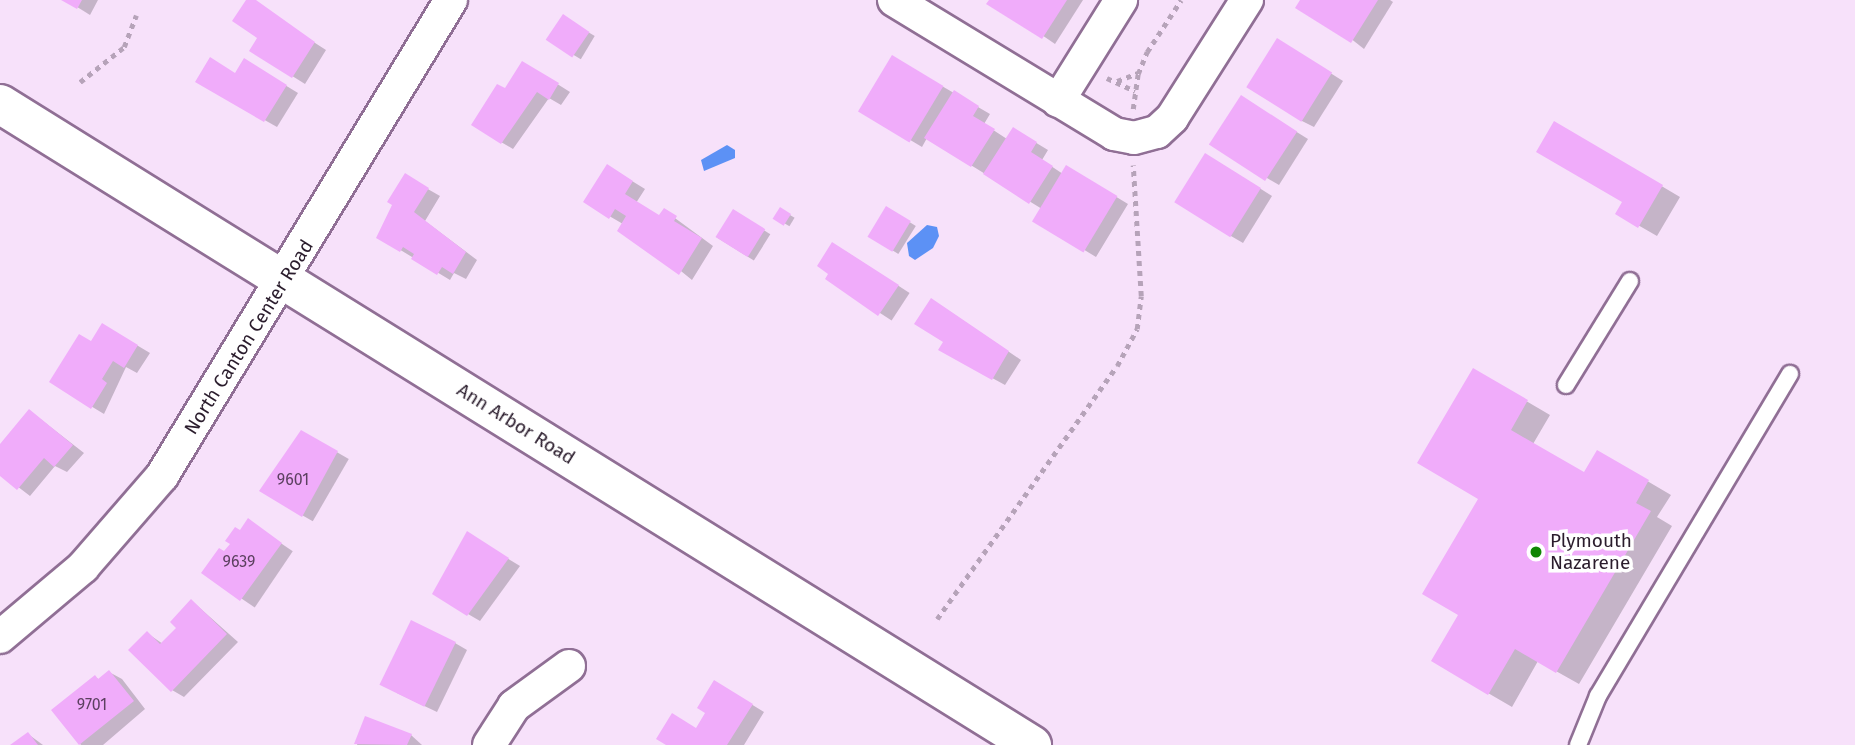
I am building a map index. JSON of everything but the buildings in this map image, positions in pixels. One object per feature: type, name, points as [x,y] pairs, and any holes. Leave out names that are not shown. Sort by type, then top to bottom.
[{"type":"main road","name":"Ann Arbor Road","points":[[0,104],[1032,745]]},
{"type":"street","name":"North Canton Center Road","points":[[0,637],[83,568],[162,476],[284,282],[451,0]]},
{"type":"street","points":[[894,0],[1114,134],[1134,138],[1157,132],[1172,118],[1247,0]]},
{"type":"street","points":[[1058,101],[1121,0]]},
{"type":"street","points":[[489,745],[514,706],[569,666]]},
{"type":"lane","points":[[1566,385],[1630,281]]},
{"type":"lane","points":[[1578,745],[1598,696],[1790,374]]},
{"type":"path","points":[[1133,121],[1139,72],[1181,0]]},
{"type":"path","points":[[80,82],[124,47],[136,15]]},
{"type":"path","points":[[1114,81],[1139,72]]},
{"type":"path","points":[[1098,73],[1135,91]]},
{"type":"path","points":[[937,619],[1117,366],[1137,330],[1141,296],[1133,156]]},
{"type":"water","points":[[727,145],[735,150],[735,158],[704,171],[701,160]]},
{"type":"water","points":[[927,225],[937,227],[939,236],[933,248],[915,260],[909,256],[907,243]]},
{"type":"place","name":"Plymouth Nazarene","points":[[1536,552]]}]
